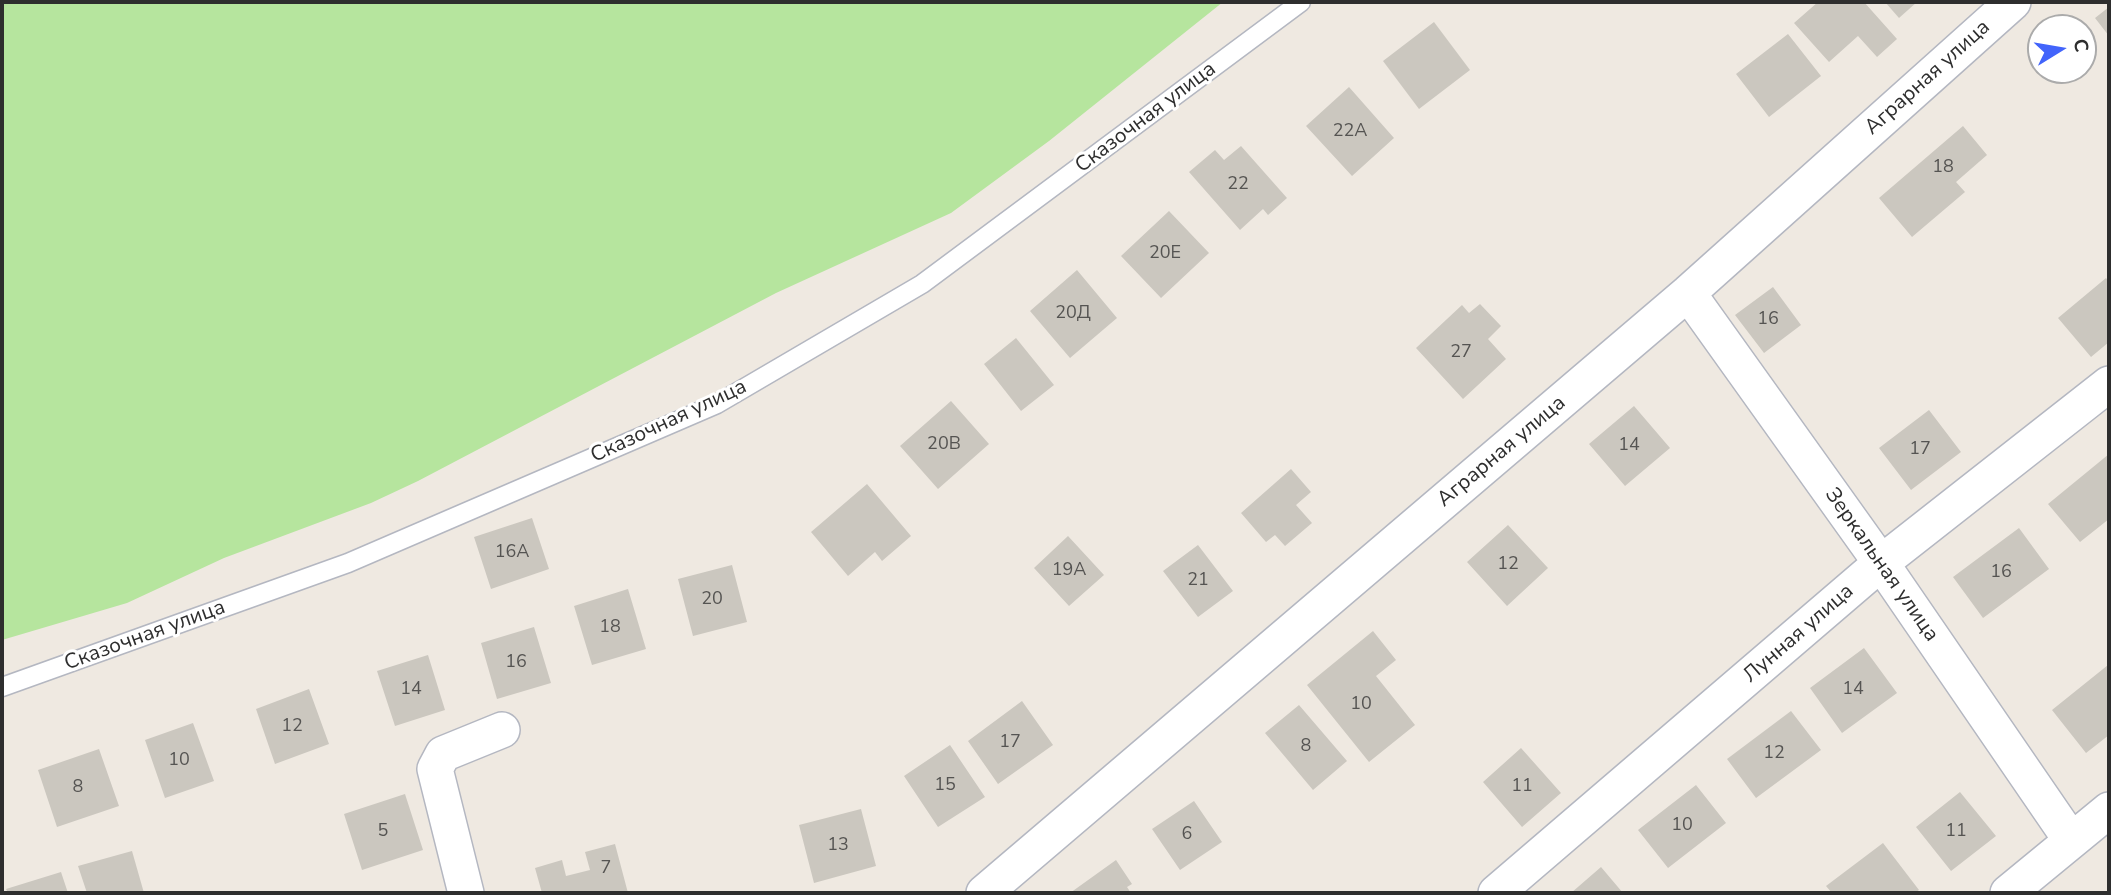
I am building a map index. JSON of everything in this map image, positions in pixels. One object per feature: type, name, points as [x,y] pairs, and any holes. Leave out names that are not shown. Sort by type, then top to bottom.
[{"type":"street","name":"Аграрная улица","points":[[984,893],[1688,293],[2013,2]]},
{"type":"street","name":"Зеркальная улица","points":[[1688,293],[1881,563],[2071,840]]},
{"type":"street","name":"Лунная улица","points":[[1496,893],[1881,563],[2109,384]]},
{"type":"street","points":[[466,893],[435,769],[443,754],[502,730]]},
{"type":"street","points":[[2008,893],[2109,810]]},
{"type":"lane","name":"Сказочная улица","points":[[2,687],[348,563],[717,404],[922,284],[1301,2]]},
{"type":"green space","points":[[2,2],[1223,2],[1049,141],[951,213],[776,293],[418,481],[371,503],[224,558],[127,603],[2,640]]},
{"type":"building","points":[[1818,2],[1864,2],[1897,39],[1877,57],[1858,36],[1829,62],[1794,23]]},
{"type":"building","points":[[1885,2],[1917,2],[1899,18]]},
{"type":"building","points":[[2109,7],[2109,36],[2097,21],[2097,16]]},
{"type":"building","points":[[1434,22],[1470,70],[1419,109],[1383,61]]},
{"type":"building","points":[[1788,34],[1821,76],[1769,117],[1736,74]]},
{"type":"building","points":[[1349,87],[1394,138],[1352,176],[1306,126]]},
{"type":"building","points":[[1963,126],[1987,155],[1956,182],[1965,192],[1912,237],[1879,198]]},
{"type":"building","points":[[1241,146],[1287,198],[1268,215],[1263,209],[1240,230],[1189,172],[1215,150],[1224,160]]},
{"type":"building","points":[[1169,211],[1209,253],[1161,298],[1121,256]]},
{"type":"building","points":[[1077,270],[1117,318],[1070,358],[1030,311]]},
{"type":"building","points":[[2106,278],[2109,282],[2109,342],[2091,357],[2058,318]]},
{"type":"building","points":[[1773,287],[1801,325],[1764,353],[1735,315]]},
{"type":"building","points":[[1480,304],[1501,326],[1488,339],[1506,359],[1463,399],[1416,348],[1462,305],[1469,313]]},
{"type":"building","points":[[1016,338],[1054,385],[1021,411],[984,364]]},
{"type":"building","points":[[951,401],[989,444],[938,489],[900,446]]},
{"type":"building","points":[[1634,406],[1670,448],[1625,486],[1589,444]]},
{"type":"building","points":[[1929,410],[1961,452],[1911,490],[1879,448]]},
{"type":"building","points":[[2109,454],[2109,519],[2080,542],[2048,504]]},
{"type":"building","points":[[1291,469],[1311,492],[1296,505],[1312,523],[1285,546],[1275,535],[1266,542],[1241,513]]},
{"type":"building","points":[[867,484],[911,536],[882,561],[875,552],[848,576],[811,532]]},
{"type":"building","points":[[532,518],[549,569],[491,589],[474,537]]},
{"type":"building","points":[[1508,525],[1548,568],[1507,606],[1467,562]]},
{"type":"building","points":[[2019,528],[2049,569],[1983,618],[1953,577]]},
{"type":"building","points":[[1068,536],[1104,575],[1069,606],[1034,568]]},
{"type":"building","points":[[1198,545],[1233,591],[1198,617],[1163,571]]},
{"type":"building","points":[[732,565],[747,622],[693,636],[678,579]]},
{"type":"building","points":[[628,589],[646,649],[592,665],[574,606]]},
{"type":"building","points":[[534,627],[551,683],[497,699],[481,643]]},
{"type":"building","points":[[1373,631],[1396,660],[1376,676],[1415,725],[1369,762],[1307,685]]},
{"type":"building","points":[[1864,648],[1897,693],[1842,733],[1810,688]]},
{"type":"building","points":[[428,655],[445,710],[395,726],[377,671]]},
{"type":"building","points":[[2108,665],[2109,735],[2086,753],[2052,710]]},
{"type":"building","points":[[309,689],[329,744],[275,764],[256,709]]},
{"type":"building","points":[[1022,701],[1053,745],[998,784],[968,741]]},
{"type":"building","points":[[1299,705],[1347,761],[1313,790],[1265,733]]},
{"type":"building","points":[[1791,711],[1821,750],[1756,798],[1727,759]]},
{"type":"building","points":[[193,723],[214,781],[165,798],[145,740]]},
{"type":"building","points":[[950,745],[985,797],[938,827],[904,776]]},
{"type":"building","points":[[1521,748],[1561,793],[1522,827],[1483,782]]},
{"type":"building","points":[[99,749],[119,806],[57,827],[38,770]]},
{"type":"building","points":[[1696,785],[1726,823],[1668,868],[1638,830]]},
{"type":"building","points":[[1960,792],[1996,836],[1951,871],[1916,827]]},
{"type":"building","points":[[405,794],[423,850],[362,870],[344,814]]},
{"type":"building","points":[[1194,801],[1222,842],[1180,870],[1152,829]]},
{"type":"building","points":[[861,809],[876,866],[814,883],[799,825]]},
{"type":"building","points":[[1883,843],[1919,890],[1915,893],[1832,893],[1826,886]]},
{"type":"building","points":[[615,844],[628,893],[542,893],[535,868],[562,860],[566,876],[590,870],[585,852]]},
{"type":"building","points":[[132,851],[144,893],[87,893],[78,866]]},
{"type":"building","points":[[1116,860],[1132,884],[1127,887],[1131,893],[1070,893]]},
{"type":"building","points":[[1601,867],[1623,893],[1571,893]]},
{"type":"building","points":[[61,872],[68,893],[8,893],[6,889]]}]
